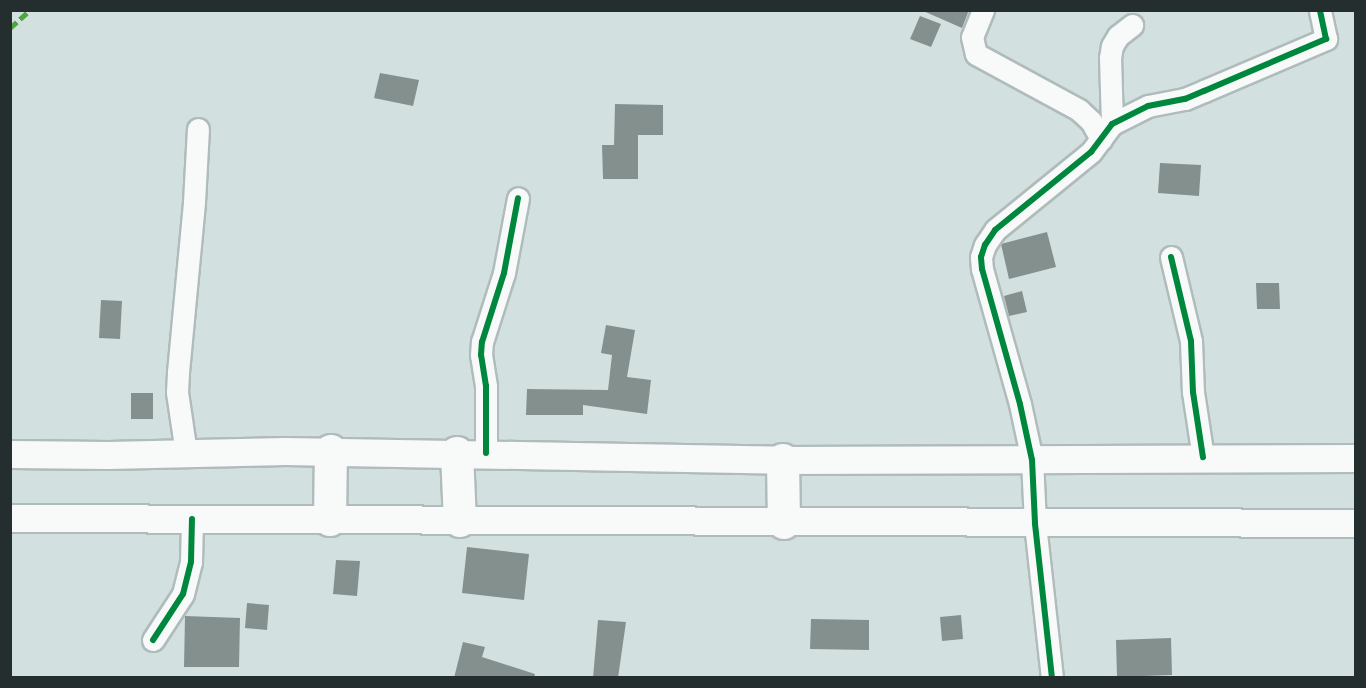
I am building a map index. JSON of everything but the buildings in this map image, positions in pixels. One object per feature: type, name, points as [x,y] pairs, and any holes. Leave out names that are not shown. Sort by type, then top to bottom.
[{"type":"highway","points":[[330,520],[331,451]]},
{"type":"highway","points":[[460,521],[472,453]]},
{"type":"highway","points":[[783,460],[784,523]]},
{"type":"main road","points":[[10,453],[331,451],[783,460],[1356,458]]},
{"type":"main road","points":[[10,518],[784,523],[1356,523]]},
{"type":"street","points":[[983,10],[976,21],[972,37],[976,54],[1079,110],[1106,131]]},
{"type":"street","points":[[1052,678],[1035,523],[1032,460],[1020,404],[982,269],[981,257],[995,230],[1091,152],[1106,131],[1148,106],[1185,99],[1326,39],[1320,10]]},
{"type":"street","points":[[1106,131],[1112,46],[1118,36],[1132,25]]},
{"type":"street","points":[[186,453],[177,392],[194,202],[198,129]]},
{"type":"street","points":[[472,453],[486,386],[481,355],[482,342],[504,273],[518,198]]},
{"type":"street","points":[[1171,257],[1191,341],[1193,392],[1203,457]]},
{"type":"street","points":[[153,640],[183,594],[191,562],[192,519]]},
{"type":"marked path","points":[[10,28],[30,10]]},
{"type":"cycle path","points":[[1052,678],[1035,523],[1032,460],[1020,404],[982,269],[981,257],[985,245],[995,230],[1091,152],[1112,124],[1148,106],[1185,99],[1326,39],[1320,10]]},
{"type":"cycle path","points":[[486,453],[486,386],[481,355],[482,342],[504,273],[518,198]]},
{"type":"cycle path","points":[[1171,257],[1191,341],[1193,392],[1203,457]]},
{"type":"cycle path","points":[[153,640],[183,594],[191,562],[192,519]]}]
